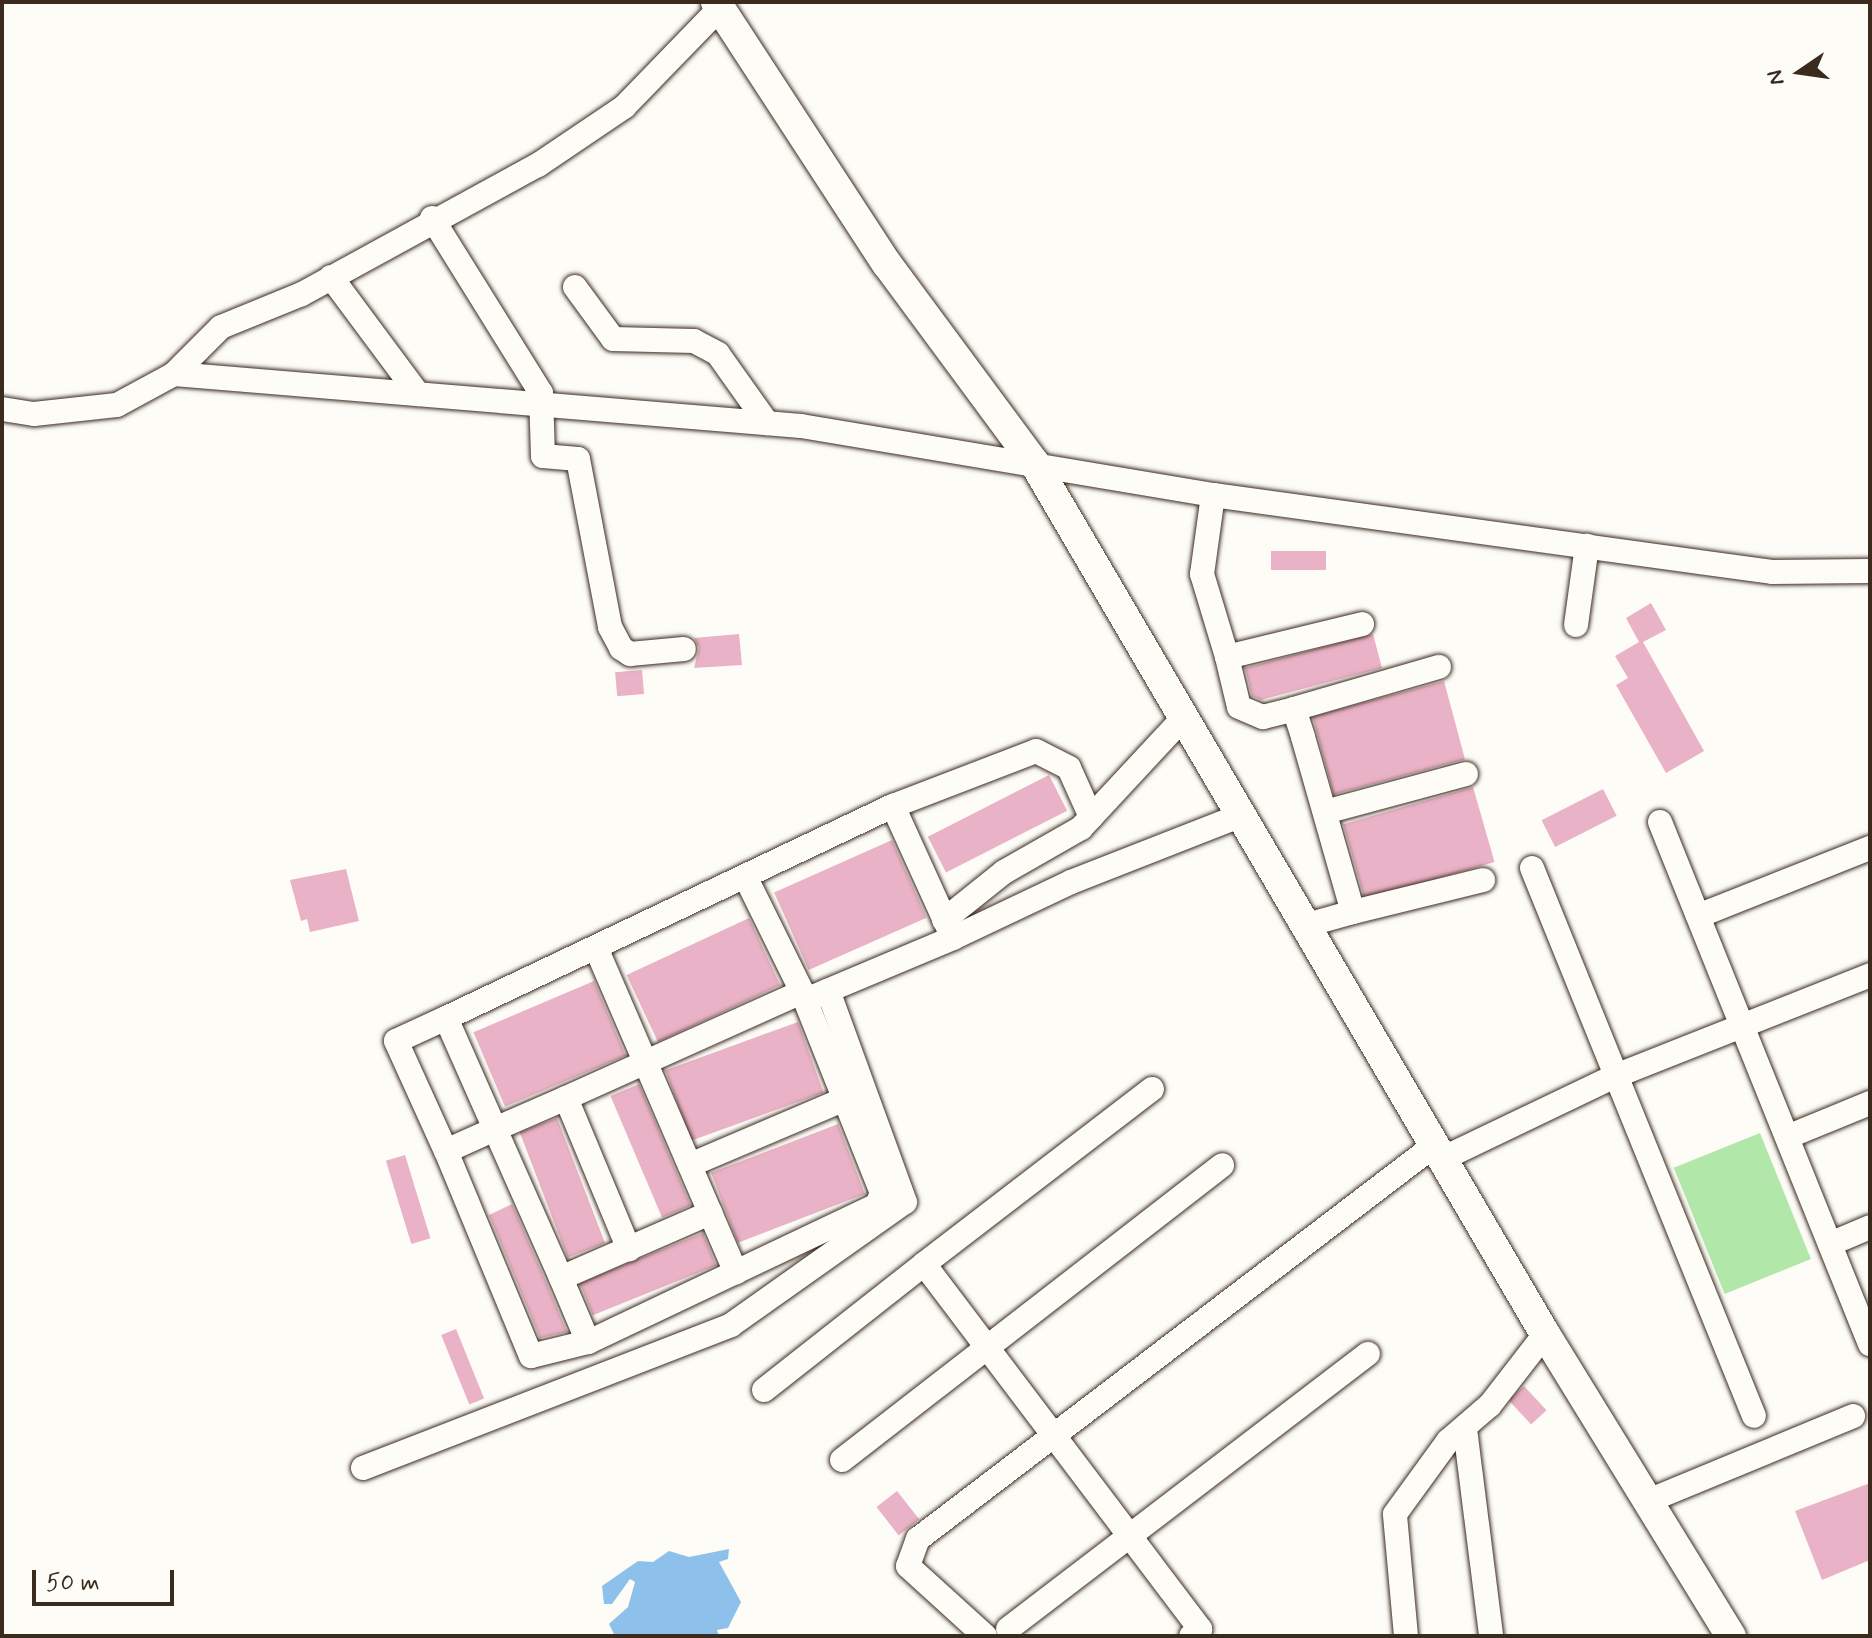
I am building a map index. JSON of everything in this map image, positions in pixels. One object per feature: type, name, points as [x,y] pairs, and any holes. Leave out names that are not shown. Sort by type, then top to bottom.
[{"type":"main road","points":[[718,5],[887,264],[1035,464],[1545,1334],[1731,1636]]},
{"type":"street","points":[[2,409],[34,414],[117,405],[174,374],[221,327],[331,277],[432,218],[538,165],[624,107],[718,5]]},
{"type":"street","points":[[432,218],[541,393],[543,456],[578,459],[610,627],[621,648],[630,654],[684,649]]},
{"type":"street","points":[[331,277],[418,394]]},
{"type":"street","points":[[575,287],[613,339],[694,341],[718,354],[767,423]]},
{"type":"street","points":[[174,374],[767,423],[1213,495],[1772,572],[1870,571]]},
{"type":"street","points":[[1213,495],[1202,574],[1239,707],[1263,717],[1439,667]]},
{"type":"street","points":[[1576,625],[1587,546]]},
{"type":"street","points":[[1227,657],[1362,624]]},
{"type":"street","points":[[1294,709],[1353,912]]},
{"type":"street","points":[[949,929],[1091,817],[1184,717]]},
{"type":"street","points":[[747,880],[804,996],[882,1193],[877,1205],[588,1342],[531,1356],[446,1151],[396,1041],[747,880],[893,806],[1036,751],[1069,768],[1091,817]]},
{"type":"street","points":[[1325,812],[1466,774]]},
{"type":"street","points":[[893,806],[949,929]]},
{"type":"street","points":[[446,1151],[647,1061],[804,996],[828,991],[949,929],[1242,815]]},
{"type":"street","points":[[1660,822],[1870,1344]]},
{"type":"street","points":[[1698,916],[1870,848]]},
{"type":"street","points":[[1532,868],[1613,1077],[1754,1416]]},
{"type":"street","points":[[1307,925],[1483,880]]},
{"type":"street","points":[[597,950],[736,1272]]},
{"type":"street","points":[[1368,1354],[997,1632],[908,1566],[910,1552],[1058,1433],[1440,1151],[1613,1077],[1870,975]]},
{"type":"street","points":[[363,1468],[731,1325],[905,1202],[828,991]]},
{"type":"street","points":[[446,1018],[588,1342]]},
{"type":"street","points":[[764,1390],[1152,1089]]},
{"type":"street","points":[[566,1098],[629,1249]]},
{"type":"street","points":[[690,1165],[845,1099]]},
{"type":"street","points":[[1787,1137],[1870,1103]]},
{"type":"street","points":[[842,1460],[1222,1165]]},
{"type":"street","points":[[561,1278],[710,1213]]},
{"type":"street","points":[[1830,1244],[1870,1227]]},
{"type":"street","points":[[924,1264],[1058,1433],[1200,1629],[1191,1636]]},
{"type":"street","points":[[1406,1636],[1395,1514],[1448,1441],[1465,1429],[1545,1334]]},
{"type":"street","points":[[1648,1501],[1853,1416]]},
{"type":"street","points":[[1465,1429],[1491,1636]]},
{"type":"green space","points":[[1760,1133],[1811,1259],[1725,1294],[1674,1168]]},
{"type":"water","points":[[729,1549],[728,1559],[719,1562],[741,1602],[728,1628],[717,1630],[719,1636],[615,1636],[609,1624],[628,1607],[635,1582],[630,1579],[612,1604],[604,1604],[602,1586],[638,1561],[653,1562],[669,1551],[689,1557]]},
{"type":"building","points":[[1271,551],[1326,551],[1326,570],[1271,570]]},
{"type":"building","points":[[1651,603],[1666,630],[1643,642],[1704,751],[1666,773],[1616,685],[1628,678],[1615,656],[1639,642],[1626,618]]},
{"type":"building","points":[[739,634],[742,665],[694,668],[699,648],[694,638]]},
{"type":"building","points":[[1373,634],[1382,668],[1261,700],[1252,696],[1245,668]]},
{"type":"building","points":[[642,670],[644,694],[617,696],[615,672]]},
{"type":"building","points":[[1444,681],[1465,759],[1334,794],[1313,716]]},
{"type":"building","points":[[1049,775],[1067,811],[946,872],[928,837]]},
{"type":"building","points":[[1473,787],[1494,862],[1365,899],[1343,824]]},
{"type":"building","points":[[1603,789],[1617,816],[1555,847],[1542,820]]},
{"type":"building","points":[[892,840],[927,918],[809,970],[774,892]]},
{"type":"building","points":[[346,869],[359,921],[310,932],[307,919],[301,921],[290,880]]},
{"type":"building","points":[[749,918],[780,985],[658,1042],[627,975]]},
{"type":"building","points":[[594,981],[626,1056],[505,1107],[473,1032]]},
{"type":"building","points":[[798,1022],[824,1092],[691,1141],[666,1070]]},
{"type":"building","points":[[639,1084],[691,1206],[662,1218],[610,1096]]},
{"type":"building","points":[[557,1118],[605,1243],[568,1257],[520,1132]]},
{"type":"building","points":[[838,1124],[865,1194],[738,1243],[711,1173]]},
{"type":"building","points":[[405,1155],[430,1238],[411,1244],[386,1161]]},
{"type":"building","points":[[512,1204],[567,1332],[540,1338],[489,1215]]},
{"type":"building","points":[[703,1233],[716,1265],[593,1315],[580,1283]]},
{"type":"building","points":[[456,1329],[484,1399],[469,1405],[441,1335]]},
{"type":"building","points":[[1524,1386],[1547,1410],[1531,1424],[1509,1400]]},
{"type":"building","points":[[1870,1483],[1870,1560],[1822,1580],[1795,1511]]},
{"type":"building","points":[[897,1491],[919,1519],[899,1535],[877,1507]]}]
